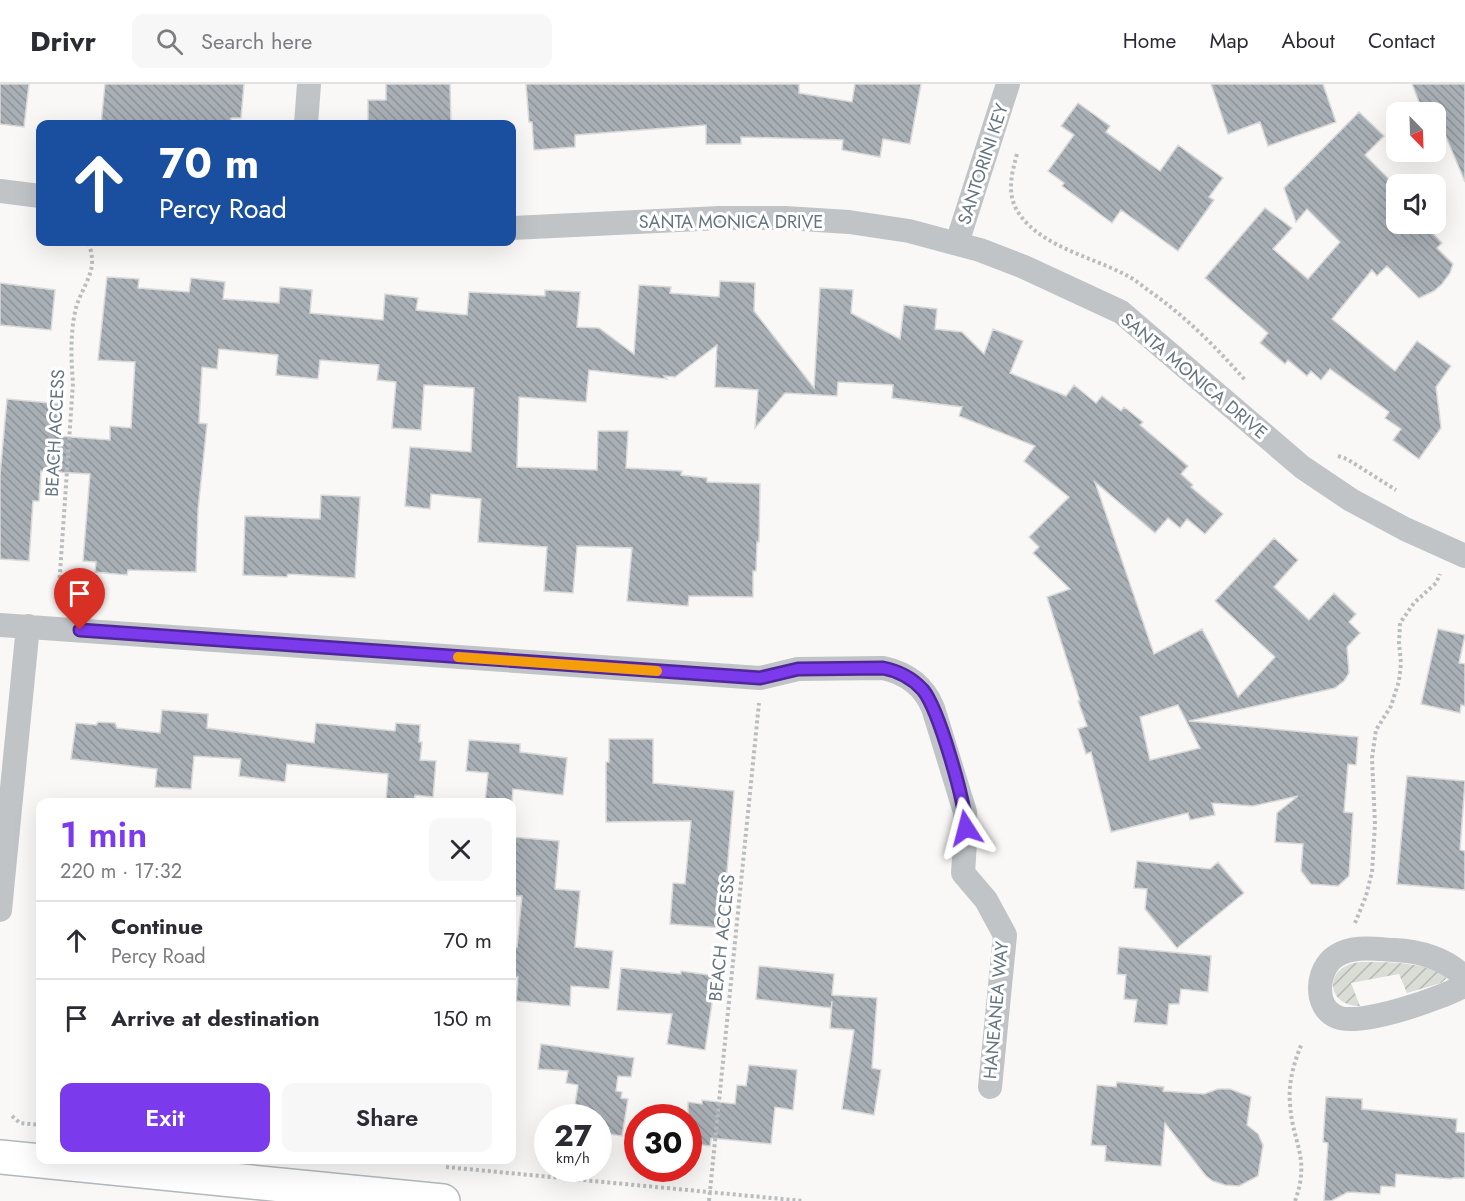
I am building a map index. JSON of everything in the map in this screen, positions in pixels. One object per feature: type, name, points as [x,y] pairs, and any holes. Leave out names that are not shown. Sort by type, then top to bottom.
[{"type":"main road","points":[[0,1157],[36,1161]]},
{"type":"main road","points":[[70,1164],[443,1201]]},
{"type":"street","points":[[306,120],[309,84]]},
{"type":"street","name":"SANTORINI KEY","points":[[957,243],[1008,84]]},
{"type":"street","points":[[0,191],[36,196]]},
{"type":"street","name":"SANTA MONICA DRIVE","points":[[516,228],[720,218],[785,218],[849,222],[909,231],[957,243],[1024,267],[1120,312],[1302,467],[1351,500],[1396,525],[1465,556]]},
{"type":"street","points":[[0,625],[760,678]]},
{"type":"street","points":[[0,910],[28,626]]},
{"type":"street","name":"HANEANEA WAY","points":[[760,678],[798,669],[883,668],[894,670],[915,682],[929,699],[966,812],[963,873],[986,900],[1005,935],[990,1087]]},
{"type":"street","points":[[1465,978],[1455,968],[1441,960],[1403,950],[1359,948],[1335,956],[1322,971],[1319,989],[1324,1005],[1336,1017],[1354,1020],[1449,994],[1465,986]]},
{"type":"path","points":[[1018,152],[1011,174],[1010,193],[1018,213],[1031,228],[1081,255],[1127,275],[1192,324],[1248,382]]},
{"type":"path","name":"BEACH ACCESS","points":[[56,628],[73,383],[71,358],[76,310],[91,271],[92,259],[89,246]]},
{"type":"path","points":[[1336,455],[1347,459],[1402,494]]},
{"type":"path","points":[[1359,948],[1355,923],[1366,896],[1372,872],[1375,824],[1372,758],[1376,730],[1391,706],[1399,681],[1400,623],[1414,603],[1436,583],[1442,570]]},
{"type":"path","name":"BEACH ACCESS","points":[[709,1201],[760,678]]},
{"type":"path","points":[[1295,1201],[1300,1188],[1303,1166],[1290,1103],[1292,1076],[1302,1043]]},
{"type":"path","points":[[12,1116],[20,1123],[36,1125]]},
{"type":"path","points":[[441,1166],[802,1201]]},
{"type":"shaded area","points":[[1361,962],[1414,965],[1445,974],[1446,979],[1441,983],[1407,993],[1399,974],[1351,983],[1360,1006],[1348,1004],[1340,1000],[1335,993],[1333,985],[1335,977],[1340,970]]},
{"type":"building","points":[[0,84],[29,84],[24,127],[0,124]]},
{"type":"building","points":[[105,84],[244,84],[241,118],[231,118],[231,120],[101,120]]},
{"type":"building","points":[[386,84],[450,84],[451,120],[368,120],[368,100],[386,100]]},
{"type":"building","points":[[526,84],[799,84],[799,93],[852,102],[855,84],[921,84],[910,144],[883,139],[880,157],[842,150],[843,140],[741,137],[741,144],[706,144],[706,125],[575,135],[575,147],[534,150]]},
{"type":"building","points":[[1211,84],[1323,84],[1336,122],[1268,146],[1260,122],[1228,134]]},
{"type":"building","points":[[1412,84],[1465,84],[1465,182],[1446,137],[1446,102],[1419,102]]},
{"type":"building","points":[[1078,103],[1110,126],[1106,132],[1160,171],[1178,145],[1223,178],[1209,197],[1214,200],[1178,251],[1121,210],[1112,223],[1062,186],[1064,183],[1048,171],[1074,135],[1061,126]]},
{"type":"building","points":[[1359,112],[1384,136],[1365,155],[1386,176],[1386,234],[1434,234],[1442,243],[1437,248],[1453,264],[1442,284],[1434,291],[1419,298],[1387,266],[1377,276],[1372,270],[1332,319],[1395,371],[1417,341],[1451,366],[1436,387],[1441,428],[1419,459],[1393,440],[1401,429],[1385,418],[1389,412],[1330,369],[1321,380],[1311,371],[1307,376],[1288,360],[1285,364],[1260,343],[1268,333],[1205,278],[1265,208],[1292,228],[1273,249],[1308,279],[1340,242],[1307,209],[1296,222],[1284,188]]},
{"type":"building","points":[[107,277],[139,279],[138,288],[189,292],[191,278],[225,282],[223,299],[279,303],[280,287],[312,290],[310,313],[383,320],[385,294],[418,298],[416,310],[467,315],[469,292],[545,296],[545,290],[580,292],[577,327],[599,328],[634,354],[639,285],[671,287],[670,293],[719,297],[720,281],[755,283],[754,311],[814,388],[820,288],[853,290],[851,313],[900,339],[904,305],[937,309],[935,329],[962,332],[984,354],[993,329],[1023,341],[1010,373],[1066,396],[1074,385],[1096,403],[1102,396],[1121,411],[1124,407],[1143,422],[1140,425],[1188,466],[1181,474],[1193,485],[1191,487],[1223,514],[1205,534],[1187,519],[1180,528],[1168,518],[1155,533],[1095,482],[1154,654],[1202,629],[1238,697],[1275,657],[1215,601],[1274,538],[1298,560],[1274,587],[1309,620],[1334,593],[1356,614],[1349,622],[1360,633],[1347,647],[1349,673],[1344,681],[1335,688],[1189,721],[1358,737],[1356,765],[1348,764],[1344,812],[1353,813],[1349,876],[1338,886],[1311,884],[1301,871],[1303,844],[1275,842],[1277,813],[1298,796],[1253,806],[1212,803],[1215,815],[1190,820],[1188,813],[1111,832],[1091,752],[1086,754],[1078,729],[1087,726],[1047,597],[1070,589],[1033,553],[1039,547],[1029,537],[1069,497],[1024,461],[1035,446],[959,416],[962,407],[892,398],[893,385],[838,382],[837,396],[785,393],[755,428],[758,390],[715,387],[717,345],[675,377],[664,376],[667,379],[589,370],[586,402],[519,397],[517,467],[597,470],[598,431],[628,431],[626,468],[682,471],[681,475],[707,478],[707,482],[760,484],[759,542],[757,542],[756,571],[753,571],[753,597],[689,596],[688,606],[627,601],[632,548],[577,546],[573,593],[544,591],[547,547],[478,542],[481,499],[431,494],[430,509],[405,506],[410,447],[471,452],[474,388],[424,385],[421,430],[392,428],[396,382],[377,380],[379,365],[320,360],[318,379],[276,375],[278,355],[219,349],[217,369],[202,367],[199,423],[207,424],[198,510],[196,572],[128,570],[127,575],[95,572],[96,562],[83,561],[90,474],[41,471],[39,501],[33,501],[29,561],[0,559],[0,475],[7,399],[61,404],[57,436],[110,440],[110,426],[131,428],[135,362],[98,360]],"holes":[[[1178,705],[1200,748],[1150,760],[1140,717]]]},
{"type":"building","points":[[0,283],[55,290],[51,330],[0,325]]},
{"type":"building","points":[[321,495],[360,497],[355,578],[288,574],[287,577],[243,575],[245,516],[320,519]]},
{"type":"building","points":[[1438,629],[1465,635],[1459,663],[1465,664],[1465,706],[1461,705],[1460,713],[1421,704]]},
{"type":"building","points":[[162,710],[208,714],[207,728],[314,743],[316,723],[395,731],[396,723],[420,725],[419,742],[422,742],[420,760],[436,761],[433,797],[415,795],[415,798],[386,798],[388,774],[287,764],[285,782],[239,776],[241,759],[194,756],[191,789],[155,787],[157,769],[71,759],[76,723],[96,725],[98,722],[115,723],[117,728],[160,733]]},
{"type":"building","points":[[609,739],[653,739],[653,783],[734,791],[722,928],[670,924],[673,883],[685,884],[691,821],[606,822],[606,762],[609,762]]},
{"type":"building","points":[[469,740],[520,744],[520,752],[567,758],[563,795],[513,789],[512,798],[485,798],[488,773],[466,771]]},
{"type":"building","points":[[1407,776],[1465,781],[1460,850],[1465,851],[1465,890],[1397,884]]},
{"type":"building","points":[[516,837],[559,841],[555,889],[580,891],[575,947],[613,951],[609,989],[571,986],[570,1006],[516,1001],[518,977],[516,977],[516,947],[522,896],[516,896]]},
{"type":"building","points":[[1137,861],[1210,869],[1218,862],[1244,893],[1177,948],[1145,909],[1147,889],[1134,888]]},
{"type":"building","points":[[1119,947],[1211,956],[1208,992],[1181,989],[1179,1004],[1169,1004],[1167,1025],[1134,1022],[1137,1000],[1124,999],[1126,975],[1117,974]]},
{"type":"building","points":[[759,966],[834,974],[832,995],[877,998],[872,1068],[881,1070],[874,1115],[842,1109],[854,1030],[830,1028],[832,1001],[831,1008],[756,999]]},
{"type":"building","points":[[621,968],[681,974],[681,971],[716,976],[705,1050],[667,1044],[672,1014],[617,1010]]},
{"type":"building","points":[[541,1044],[634,1058],[631,1077],[618,1076],[616,1091],[622,1092],[621,1098],[628,1099],[627,1104],[624,1104],[622,1136],[612,1134],[612,1104],[575,1104],[578,1085],[566,1083],[568,1071],[538,1069]]},
{"type":"building","points":[[749,1065],[797,1070],[793,1110],[775,1107],[771,1144],[711,1138],[710,1146],[702,1145],[702,1100],[735,1104],[737,1085],[746,1086]]},
{"type":"building","points":[[1117,1082],[1164,1087],[1163,1091],[1204,1094],[1218,1089],[1230,1089],[1251,1097],[1247,1125],[1258,1134],[1263,1145],[1258,1176],[1239,1186],[1213,1181],[1206,1176],[1165,1123],[1161,1166],[1105,1161],[1106,1146],[1091,1145],[1097,1085],[1116,1087]]},
{"type":"building","points":[[1326,1097],[1362,1099],[1362,1109],[1457,1119],[1456,1132],[1465,1133],[1465,1178],[1451,1179],[1396,1174],[1395,1187],[1381,1186],[1380,1194],[1348,1192],[1331,1201],[1324,1201],[1328,1143],[1323,1142]]},
{"type":"slow traffic","points":[[458,657],[657,671]]},
{"type":"route","points":[[80,630],[760,678],[798,669],[883,668],[894,670],[915,682],[929,699],[966,812],[966,828]]}]
